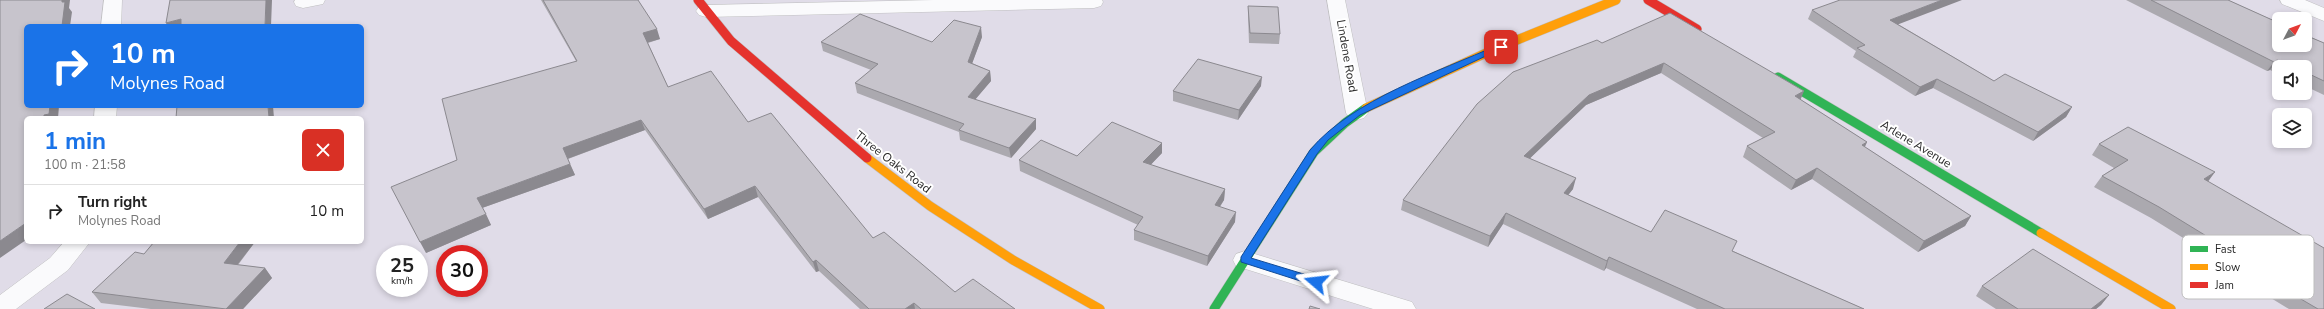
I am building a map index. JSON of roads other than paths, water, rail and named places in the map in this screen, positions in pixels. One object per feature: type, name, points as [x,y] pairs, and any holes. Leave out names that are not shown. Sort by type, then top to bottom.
[{"type":"street","points":[[111,24],[113,0]]},
{"type":"street","name":"Lindene Road","points":[[1336,0],[1357,113]]},
{"type":"street","points":[[1214,309],[1314,152],[1325,138],[1357,113],[1488,52],[1616,0]]},
{"type":"street","points":[[1648,0],[1703,32]]},
{"type":"street","points":[[2290,0],[2324,15]]},
{"type":"street","points":[[702,5],[1094,2]]},
{"type":"street","name":"Three Oaks Road","points":[[702,5],[731,41],[766,73],[863,155],[924,202],[1013,260],[1100,309]]},
{"type":"street","name":"Arlene Avenue","points":[[1772,73],[2171,309]]},
{"type":"street","points":[[0,308],[59,264],[76,244]]},
{"type":"street","points":[[1245,260],[1403,309]]}]
